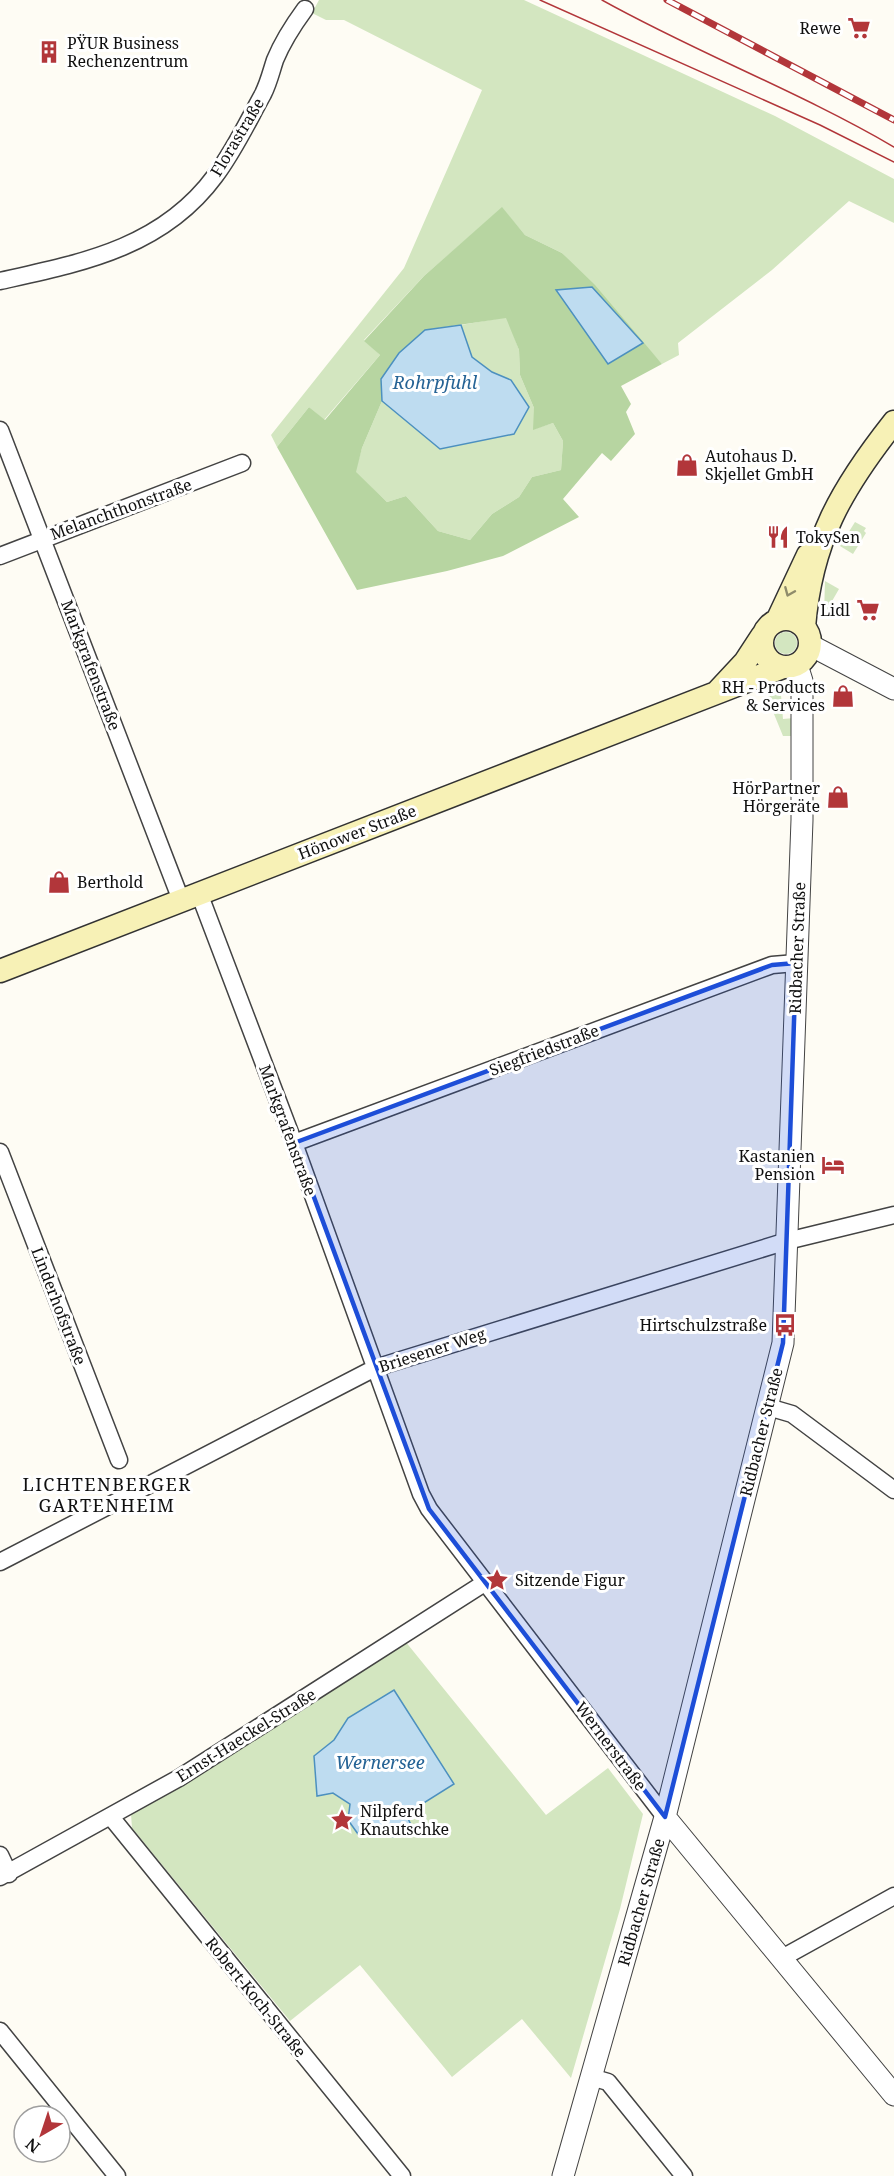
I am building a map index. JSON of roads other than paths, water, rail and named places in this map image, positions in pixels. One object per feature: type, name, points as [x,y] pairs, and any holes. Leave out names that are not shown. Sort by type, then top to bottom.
[{"type":"main road","name":"Hönower Straße","points":[[714,695],[745,662],[770,628],[801,564],[824,531],[864,460],[894,422]]},
{"type":"main road","name":"Hönower Straße","points":[[807,636],[813,561],[824,531]]},
{"type":"main road","points":[[792,620],[807,636],[804,660],[790,666],[771,662],[765,655],[770,628],[792,620]]},
{"type":"main road","name":"Hönower Straße","points":[[0,971],[790,666]]},
{"type":"street","name":"Florastraße","points":[[0,281],[108,255],[146,236],[198,196],[216,176],[230,152],[271,79],[275,60],[305,9]]},
{"type":"street","name":"Markgrafenstraße","points":[[0,430],[190,897],[294,1143],[375,1368]]},
{"type":"street","name":"Melanchthonstraße","points":[[0,555],[242,463]]},
{"type":"street","points":[[807,636],[894,689]]},
{"type":"street","name":"Ridbacher Straße","points":[[563,2176],[665,1817],[783,1343],[802,820],[802,681],[790,666]]},
{"type":"street","name":"Siegfriedstraße","points":[[294,1143],[772,964],[796,963]]},
{"type":"street","name":"Linderhofstraße","points":[[0,1152],[118,1460]]},
{"type":"street","name":"Briesener Weg","points":[[0,1562],[375,1368],[787,1241],[894,1215]]},
{"type":"street","name":"Wernerstraße","points":[[375,1368],[425,1502],[665,1817],[894,2095]]},
{"type":"street","points":[[768,1407],[792,1414],[894,1490]]},
{"type":"street","name":"Ernst-Haeckel-Straße","points":[[4,1875],[179,1778],[486,1582]]},
{"type":"street","name":"Robert-Koch-Straße","points":[[111,1817],[402,2176]]},
{"type":"street","points":[[0,1855],[4,1875]]},
{"type":"street","points":[[782,1958],[894,1896]]},
{"type":"street","points":[[0,2031],[115,2175]]},
{"type":"street","points":[[591,2077],[608,2082],[684,2176]]},
{"type":"water","points":[[592,287],[643,343],[608,364],[556,290]]},
{"type":"water","name":"Rohrpfuhl","points":[[461,325],[472,357],[492,372],[511,380],[529,407],[514,434],[440,449],[382,401],[381,379],[399,353],[425,330]]},
{"type":"water","name":"Wernersee","points":[[394,1690],[454,1784],[406,1814],[411,1825],[393,1837],[387,1828],[367,1825],[358,1834],[348,1820],[350,1804],[333,1793],[317,1796],[314,1756],[334,1740],[348,1718]]},
{"type":"tram line","points":[[540,0],[820,125],[894,162]]},
{"type":"tram line","points":[[602,0],[674,38],[822,108],[894,147]]},
{"type":"railway","points":[[667,0],[894,120]]},
{"type":"place","name":"Rewe","points":[[859,28]]},
{"type":"place","name":"PŸUR Business Rechenzentrum","points":[[49,52]]},
{"type":"place","name":"Autohaus D. Skjellet GmbH","points":[[687,465]]},
{"type":"place","name":"TokySen","points":[[778,537]]},
{"type":"place","name":"Lidl","points":[[868,610]]},
{"type":"place","name":"RH - Products & Services","points":[[843,696]]},
{"type":"place","name":"HörPartner Hörgeräte","points":[[838,797]]},
{"type":"place","name":"Berthold","points":[[59,882]]},
{"type":"place","name":"Kastanien Pension","points":[[833,1165]]},
{"type":"place","name":"Hirtschulzstraße","points":[[785,1325]]},
{"type":"place","name":"Sitzende Figur","points":[[497,1580]]},
{"type":"place","name":"Nilpferd Knautschke","points":[[342,1820]]},
{"type":"district","name":"LICHTENBERGER GARTENHEIM","points":[[107,1495]]}]
